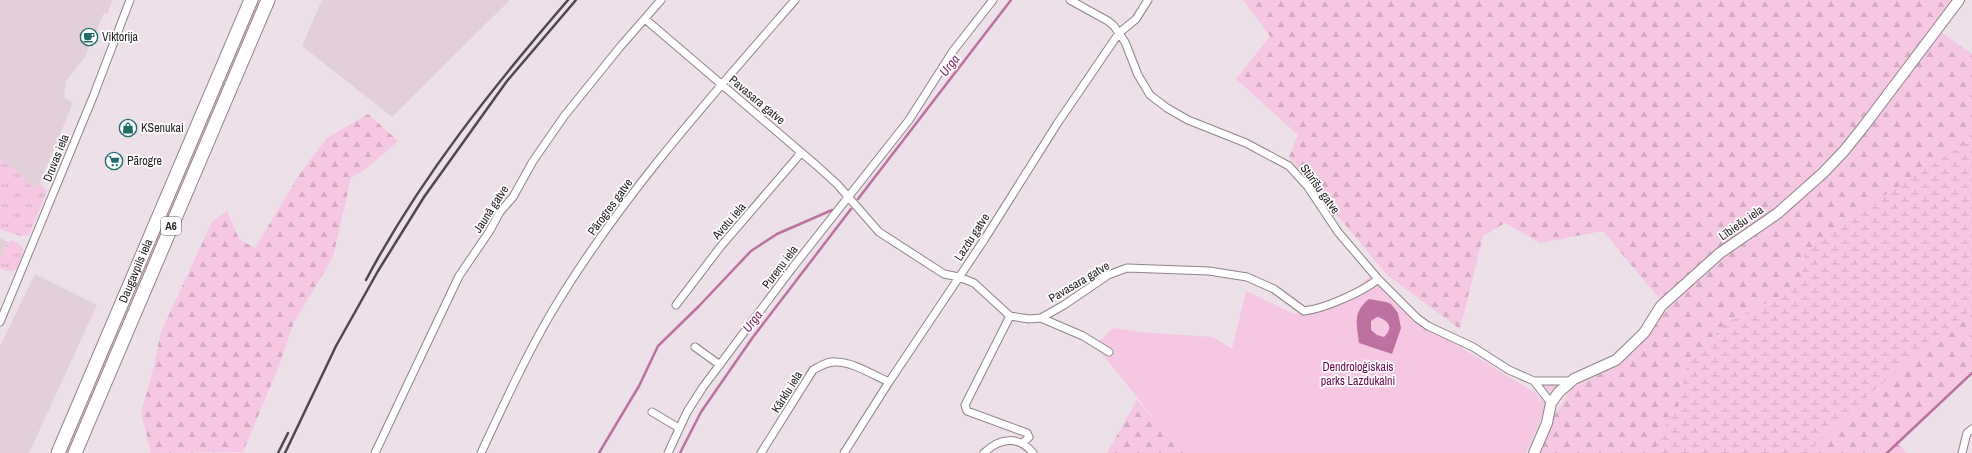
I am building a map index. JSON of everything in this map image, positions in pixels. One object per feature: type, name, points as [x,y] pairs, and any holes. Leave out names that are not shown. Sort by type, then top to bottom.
[{"type":"highway","name":"Daugavpils iela","points":[[58,453],[251,0]]},
{"type":"highway","name":"Daugavpils iela","points":[[75,453],[268,0]]},
{"type":"street","name":"Druvas iela","points":[[0,322],[93,97],[130,0]]},
{"type":"street","name":"Jaunā gatve","points":[[375,453],[459,276],[489,232],[500,212],[512,197],[533,161],[554,130],[594,78],[661,0]]},
{"type":"street","name":"Pārogres gatve","points":[[481,453],[524,362],[551,314],[584,262],[629,198],[722,85],[795,0]]},
{"type":"street","name":"Pureņu iela","points":[[668,453],[694,399],[793,267],[850,199],[909,120],[953,51],[993,0]]},
{"type":"street","name":"Stūrīšu gatve","points":[[1070,0],[1108,20],[1125,42],[1138,75],[1150,95],[1167,108],[1188,120],[1246,143],[1289,166],[1308,187],[1338,232],[1378,279],[1417,318],[1428,326],[1474,347],[1510,370],[1534,381],[1550,403]]},
{"type":"street","name":"Lazdu gatve","points":[[844,453],[1057,124],[1119,34],[1136,19],[1148,0]]},
{"type":"street","name":"Lībiešu iela","points":[[1534,453],[1546,423],[1550,403],[1559,392],[1570,381],[1616,360],[1644,333],[1661,306],[1720,254],[1778,213],[1823,173],[1844,151],[1864,126],[1959,0]]},
{"type":"street","name":"Pavasara gatve","points":[[645,19],[837,184],[878,232],[894,244],[944,274],[959,277]]},
{"type":"street","name":"Avotu iela","points":[[676,306],[721,246],[801,153]]},
{"type":"street","name":"Pavasara gatve","points":[[1010,316],[1029,319],[1041,318],[1064,305],[1108,275],[1127,268],[1209,271],[1247,277],[1274,289],[1304,311],[1314,310],[1368,287],[1378,279]]},
{"type":"street","points":[[959,277],[974,283],[1010,316],[965,405],[967,411],[1027,433],[1029,437],[1024,443]]},
{"type":"street","points":[[1041,318],[1083,336],[1109,352]]},
{"type":"street","points":[[695,347],[720,365]]},
{"type":"street","name":"Kārklu iela","points":[[761,453],[813,370],[823,364],[836,362],[852,366],[889,382]]},
{"type":"street","points":[[1534,381],[1570,381]]},
{"type":"street","points":[[652,412],[680,428]]},
{"type":"street","points":[[1962,453],[1967,433],[1972,429]]},
{"type":"street","points":[[984,453],[992,445],[1011,439],[1024,443],[1033,453]]},
{"type":"shaded area","points":[[0,0],[113,0],[107,14],[104,13],[85,57],[66,81],[64,97],[73,103],[37,190],[22,179],[23,176],[0,160]]},
{"type":"shaded area","points":[[322,0],[510,0],[392,117],[302,46]]},
{"type":"shaded area","points":[[0,238],[8,242],[0,260]]},
{"type":"shaded area","points":[[35,274],[97,305],[29,453],[0,453],[0,346]]},
{"type":"shaded area","points":[[1369,299],[1386,302],[1391,304],[1398,313],[1401,328],[1392,354],[1359,343],[1357,319],[1360,309]],"holes":[[[1377,317],[1381,318],[1389,325],[1389,330],[1384,337],[1377,335],[1371,330],[1371,321]]]},
{"type":"green space","points":[[257,0],[262,0],[69,453],[62,453]]},
{"type":"green space","points":[[1243,0],[1952,0],[1932,26],[1972,54],[1972,370],[1897,443],[1907,453],[1537,453],[1551,421],[1572,388],[1618,365],[1668,309],[1603,231],[1540,243],[1505,223],[1483,236],[1460,329],[1386,274],[1289,157],[1298,135],[1236,79],[1270,36]]},
{"type":"green space","points":[[368,114],[398,141],[367,168],[351,178],[333,257],[294,322],[279,366],[243,452],[151,453],[141,412],[151,378],[161,332],[212,222],[227,211],[239,239],[255,248],[301,172],[327,138]]},
{"type":"green space","points":[[1972,139],[1972,309],[1867,396],[1807,453],[1654,453],[1661,432],[1679,405],[1687,364],[1725,324],[1801,285],[1805,252],[1876,201]]},
{"type":"green space","points":[[0,160],[23,176],[22,179],[37,190],[40,184],[47,191],[29,235],[20,236],[0,229]]},
{"type":"green space","points":[[10,240],[19,244],[24,250],[17,269],[11,272],[0,268],[0,259]]},
{"type":"green space","name":"Dendroloģiskais parks Lazdukalni","points":[[1371,276],[1421,323],[1534,392],[1547,405],[1526,453],[1193,453],[1157,422],[1095,345],[1113,328],[1139,332],[1213,337],[1232,349],[1246,291],[1294,314],[1353,290]]},
{"type":"green space","points":[[1559,383],[1552,394],[1541,385]]},
{"type":"green space","points":[[1137,400],[1157,422],[1193,453],[1107,453]]},
{"type":"waterway","name":"Urga","points":[[858,199],[1011,0]]},
{"type":"waterway","name":"Urga","points":[[680,453],[701,412],[753,337],[851,209]]},
{"type":"waterway","points":[[599,453],[639,386],[658,346],[699,306],[751,251],[777,234],[832,210]]},
{"type":"waterway","points":[[1887,453],[1972,373]]},
{"type":"railway","points":[[366,280],[410,205],[459,134],[512,66],[568,0]]},
{"type":"railway","points":[[285,453],[336,346],[378,271],[424,197],[507,81],[576,0]]},
{"type":"railway","points":[[278,453],[288,433]]},
{"type":"place","name":"Viktorija","points":[[89,37]]},
{"type":"place","name":"KSenukai","points":[[128,128]]},
{"type":"place","name":"Pārogre","points":[[114,161]]}]
